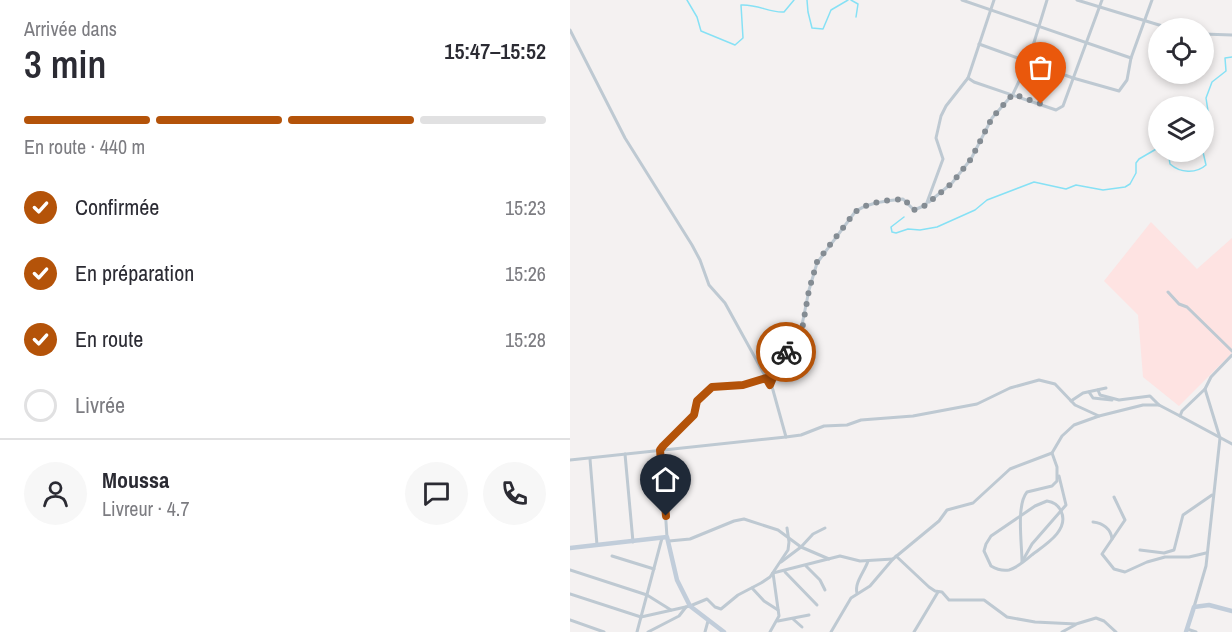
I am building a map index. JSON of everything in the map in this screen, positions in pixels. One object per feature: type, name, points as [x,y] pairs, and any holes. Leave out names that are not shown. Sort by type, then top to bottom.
[{"type":"street","points":[[962,0],[1131,58]]},
{"type":"street","points":[[926,205],[943,159],[936,138],[941,116],[968,78],[994,0]]},
{"type":"street","points":[[770,385],[782,357],[798,339],[802,330],[817,262],[860,208],[885,201],[904,199],[914,210],[926,205],[952,183],[964,167],[992,118],[1013,94],[1028,62],[1047,0]]},
{"type":"street","points":[[1077,0],[1148,23]]},
{"type":"street","points":[[968,78],[1059,110],[1063,106],[1102,0]]},
{"type":"street","points":[[979,44],[1115,91],[1122,89],[1126,80],[1131,58],[1152,0]]},
{"type":"street","points":[[570,30],[625,138],[692,244],[709,285],[725,303],[770,385],[778,403],[786,437]]},
{"type":"street","points":[[1214,34],[1232,34]]},
{"type":"street","points":[[1168,291],[1179,304],[1187,307],[1232,351]]},
{"type":"street","points":[[1180,416],[1182,411],[1205,388],[1208,380],[1232,355]]},
{"type":"street","points":[[724,632],[688,606],[679,586],[666,539],[660,450],[694,415],[697,401],[712,387],[743,385],[766,378]]},
{"type":"street","points":[[570,460],[801,435],[824,426],[913,416],[976,404],[1010,388],[1044,380],[1055,384],[1071,401],[1099,416]]},
{"type":"street","points":[[1071,401],[1078,395],[1106,388]]},
{"type":"street","points":[[1196,632],[1186,630],[1205,571],[1220,438],[1205,388]]},
{"type":"street","points":[[1098,390],[1100,395],[1114,399]]},
{"type":"street","points":[[1089,392],[1090,396],[1108,401],[1147,396],[1159,405],[1232,444]]},
{"type":"street","points":[[831,632],[849,600],[870,586],[895,558],[939,521],[950,508],[974,503],[1010,469],[1052,453],[1062,436],[1074,425],[1143,405],[1159,405]]},
{"type":"street","points":[[1022,562],[1032,544],[1067,502],[1052,453]]},
{"type":"street","points":[[625,454],[633,542]]},
{"type":"street","points":[[590,459],[597,545]]},
{"type":"street","points":[[1022,562],[1020,516],[1025,494],[1054,485],[1058,472]]},
{"type":"street","points":[[1140,550],[1164,553],[1174,549],[1183,515],[1212,495]]},
{"type":"street","points":[[1114,497],[1125,520],[1102,556],[1114,568],[1122,572],[1165,557],[1189,557],[1206,553]]},
{"type":"street","points":[[1047,501],[1053,502],[1061,510],[1063,520],[1058,533],[1022,562],[1009,570],[1000,569],[988,563],[984,551],[991,536],[1035,506],[1047,501]]},
{"type":"street","points":[[570,548],[690,539],[744,519],[778,530],[801,547],[829,559]]},
{"type":"street","points":[[1093,522],[1100,523],[1107,528],[1112,540]]},
{"type":"street","points":[[570,594],[641,617],[707,599],[721,609],[738,595],[762,584],[773,573],[788,550],[787,528]]},
{"type":"street","points":[[778,566],[813,534],[825,528]]},
{"type":"street","points":[[637,632],[654,569],[666,539]]},
{"type":"street","points":[[612,556],[654,569]]},
{"type":"street","points":[[773,573],[840,556],[867,561],[895,558],[929,587],[942,592],[949,600],[984,600],[1007,616],[1016,619],[1049,624],[1076,624]]},
{"type":"street","points":[[857,593],[856,587],[864,573],[867,561]]},
{"type":"street","points":[[805,566],[820,580],[825,590]]},
{"type":"street","points":[[570,570],[647,595],[670,610]]},
{"type":"street","points":[[784,571],[817,605]]},
{"type":"street","points":[[770,632],[778,621],[773,573]]},
{"type":"street","points":[[752,588],[764,601],[778,610]]},
{"type":"street","points":[[914,632],[938,592]]},
{"type":"street","points":[[1194,607],[1209,605],[1232,611]]},
{"type":"street","points":[[648,632],[679,616],[688,606]]},
{"type":"street","points":[[778,621],[809,615]]},
{"type":"street","points":[[1062,632],[1076,624],[1096,618],[1104,621],[1116,632]]},
{"type":"street","points":[[792,619],[802,627]]},
{"type":"street","points":[[570,620],[604,632]]},
{"type":"street","points":[[705,632],[708,621]]},
{"type":"shaded area","points":[[1151,222],[1197,269],[1232,238],[1232,353],[1179,406],[1143,377],[1138,315],[1104,281]]},
{"type":"waterway","points":[[687,0],[697,17],[701,31],[735,45],[743,38],[741,5],[784,12],[794,0]]},
{"type":"waterway","points":[[807,0],[812,28],[823,29],[831,10],[848,0]]},
{"type":"waterway","points":[[851,0],[858,4],[856,17]]},
{"type":"waterway","points":[[1207,96],[1212,82],[1226,71],[1225,58],[1232,57]]},
{"type":"waterway","points":[[904,217],[891,227],[892,232],[937,227],[975,210],[987,200],[1034,182],[1066,189],[1076,185],[1103,190],[1125,187],[1130,184],[1136,173],[1136,163],[1148,154]]},
{"type":"waterway","points":[[1170,162],[1178,169],[1188,171],[1202,168],[1206,165],[1205,162]]},
{"type":"way so far","points":[[786,352],[798,339],[802,330],[817,262],[855,212],[860,208],[885,201],[904,199],[914,210],[926,205],[952,183],[971,159],[992,118],[1013,94],[1041,104]]},
{"type":"route","points":[[666,516],[660,450],[694,415],[697,401],[709,389],[717,386],[752,383],[766,378],[770,385],[786,352]]}]
